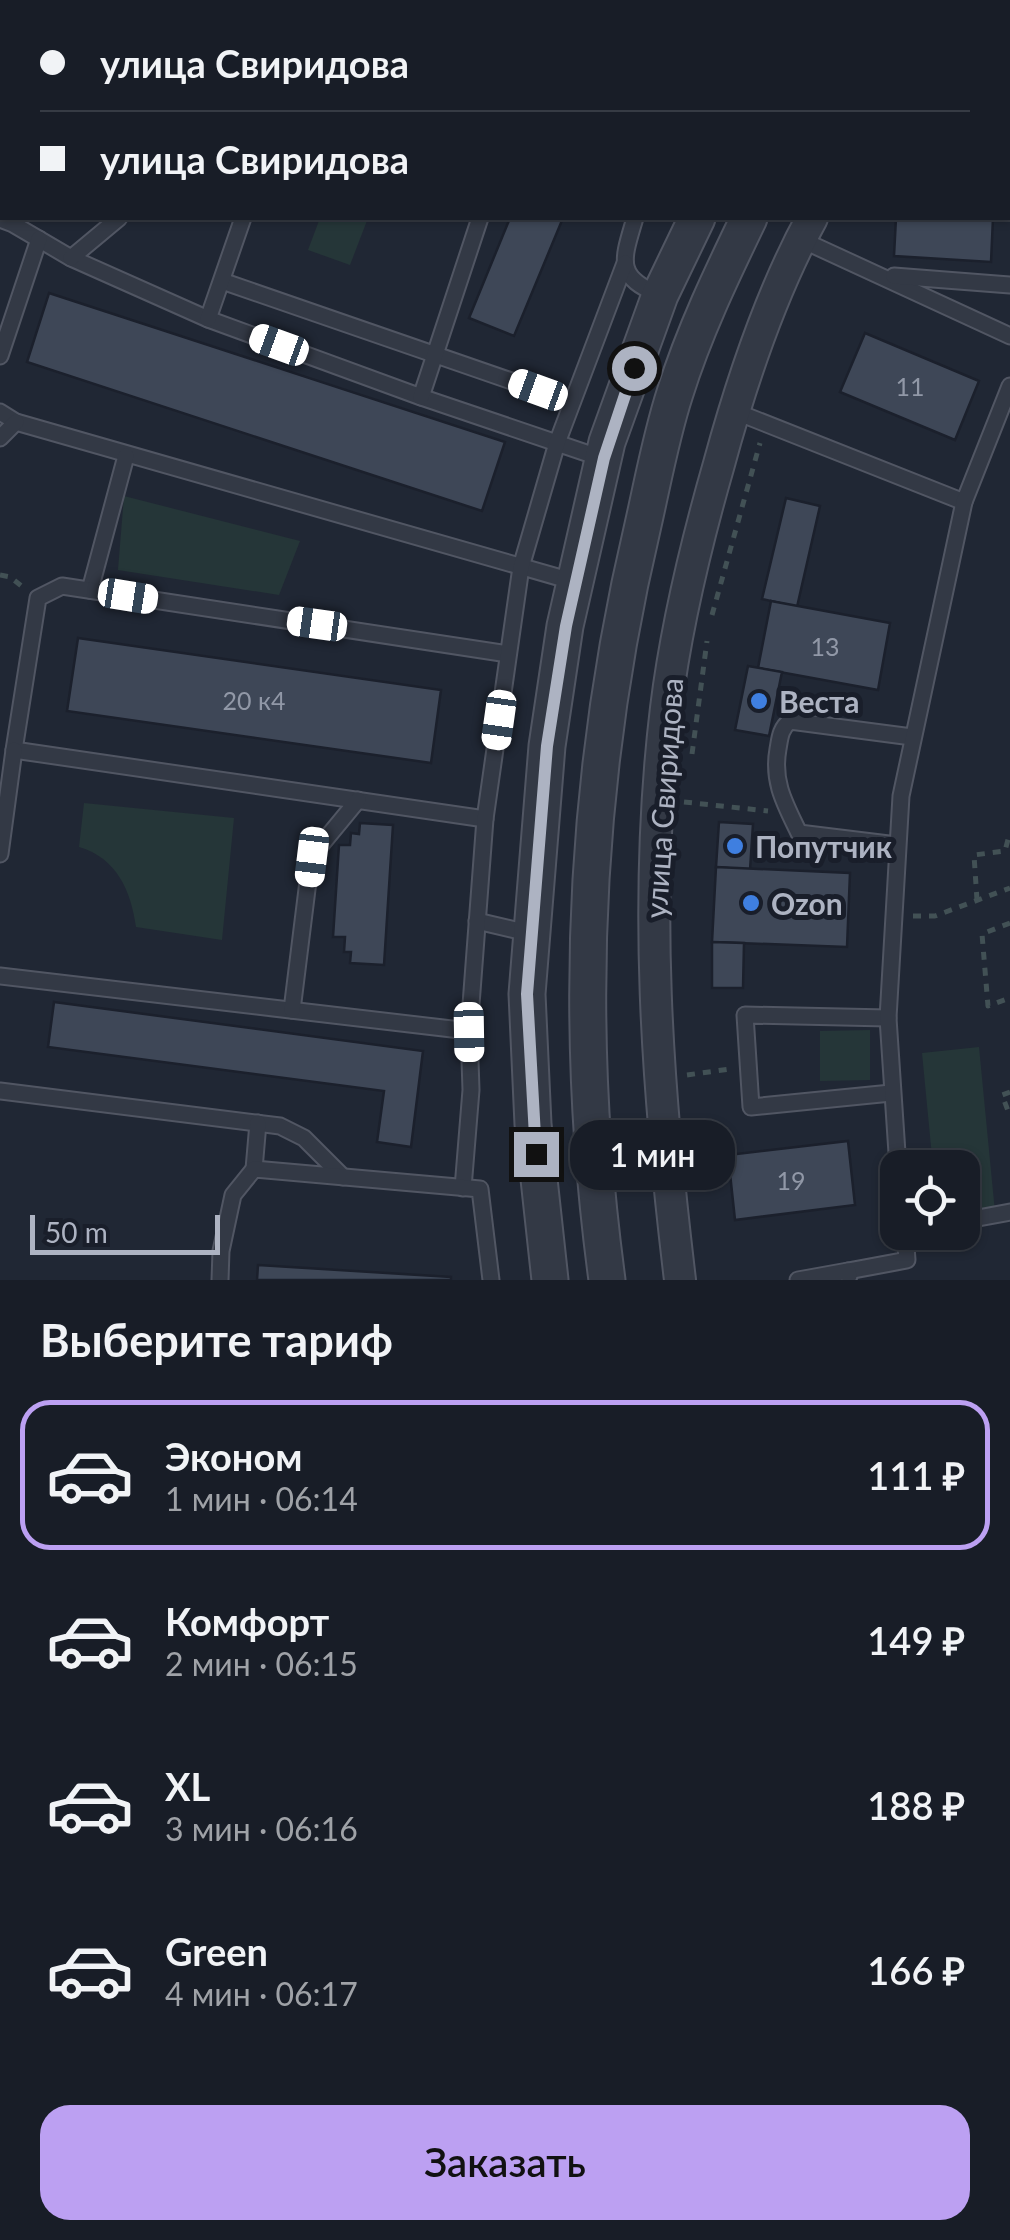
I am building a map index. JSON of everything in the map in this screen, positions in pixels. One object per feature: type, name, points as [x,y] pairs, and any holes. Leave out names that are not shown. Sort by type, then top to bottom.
[{"type":"street","points":[[550,1280],[532,1124],[527,994],[547,746],[576,582],[604,458],[660,295],[696,220]]},
{"type":"street","name":"улица Свиридова","points":[[607,1280],[588,1080],[588,926],[602,744],[628,584],[660,444],[676,389],[720,277],[748,220]]},
{"type":"street","name":"улица Свиридова","points":[[680,1280],[658,1078],[652,962],[666,706],[696,547],[734,411],[806,228]]},
{"type":"lane","points":[[2,220],[72,258],[208,318],[420,397],[604,458]]},
{"type":"lane","points":[[72,258],[117,220]]},
{"type":"lane","points":[[208,318],[243,220]]},
{"type":"lane","points":[[420,397],[479,220]]},
{"type":"lane","points":[[463,1188],[470,1090],[469,1032],[485,819],[522,567],[557,443],[625,263],[635,220]]},
{"type":"lane","points":[[806,228],[880,275],[1010,336]]},
{"type":"lane","points":[[0,356],[39,239]]},
{"type":"lane","points":[[625,263],[638,286],[660,295]]},
{"type":"lane","points":[[880,275],[1010,285]]},
{"type":"lane","points":[[222,280],[572,402]]},
{"type":"lane","points":[[896,1150],[888,1018],[897,845],[912,737],[964,502],[1010,386]]},
{"type":"lane","points":[[734,411],[964,502]]},
{"type":"lane","points":[[0,412],[16,422],[126,456],[576,582]]},
{"type":"lane","points":[[0,438],[16,422]]},
{"type":"lane","points":[[90,590],[126,456]]},
{"type":"lane","points":[[0,854],[38,598],[62,586],[508,654]]},
{"type":"lane","points":[[897,845],[799,833],[774,778],[784,724],[800,721],[912,737]]},
{"type":"lane","points":[[14,750],[485,819]]},
{"type":"lane","points":[[292,1010],[312,857],[358,800]]},
{"type":"lane","points":[[477,921],[532,934]]},
{"type":"lane","points":[[0,976],[469,1032]]},
{"type":"lane","points":[[888,1018],[744,1015],[751,1107],[891,1092]]},
{"type":"lane","points":[[0,1090],[280,1126],[304,1138],[343,1176]]},
{"type":"lane","points":[[220,1280],[221,1250],[232,1195],[254,1168],[258,1124]]},
{"type":"lane","points":[[254,1168],[480,1189],[491,1280]]},
{"type":"lane","points":[[980,1218],[1010,1212]]},
{"type":"lane","points":[[798,1280],[849,1275],[908,1260],[907,1250]]},
{"type":"path","points":[[690,763],[709,626],[766,424]]},
{"type":"path","points":[[685,802],[789,814]]},
{"type":"path","points":[[977,900],[974,855],[1005,850],[1010,832]]},
{"type":"path","points":[[894,916],[935,916],[1010,888]]},
{"type":"path","points":[[1010,924],[982,934],[988,1006],[1010,998]]},
{"type":"path","points":[[658,1078],[748,1067]]},
{"type":"path","points":[[1010,1092],[1002,1095],[1010,1116]]},
{"type":"shaded area","points":[[319,220],[367,220],[350,265],[308,250]]},
{"type":"shaded area","points":[[124,496],[300,541],[279,595],[118,570]]},
{"type":"shaded area","points":[[84,803],[234,818],[222,940],[136,927],[120,878],[103,859],[79,847]]},
{"type":"shaded area","points":[[870,1030],[870,1080],[820,1081],[820,1031]]},
{"type":"shaded area","points":[[979,1047],[995,1212],[980,1213],[980,1150],[931,1150],[922,1053]]},
{"type":"building","points":[[509,220],[562,220],[514,336],[469,318]]},
{"type":"building","points":[[896,220],[993,220],[991,262],[894,256]]},
{"type":"building","points":[[49,293],[505,442],[482,511],[27,362]]},
{"type":"building","points":[[865,333],[979,381],[955,440],[840,392]]},
{"type":"building","points":[[786,498],[820,506],[797,607],[762,599]]},
{"type":"building","points":[[771,601],[890,623],[878,690],[758,668]]},
{"type":"building","points":[[78,638],[441,690],[431,763],[67,711]]},
{"type":"building","name":"Веста","points":[[748,666],[782,672],[769,736],[735,730]]},
{"type":"building","name":"Попутчик","points":[[719,822],[753,824],[750,870],[716,867]]},
{"type":"building","points":[[360,823],[393,825],[384,965],[350,963],[351,952],[344,952],[345,937],[333,937],[339,845],[350,845],[351,833],[359,834]]},
{"type":"building","points":[[716,867],[850,873],[847,947],[712,942]]},
{"type":"building","points":[[712,942],[744,943],[743,988],[712,988]]},
{"type":"building","points":[[54,1002],[423,1051],[411,1147],[377,1142],[384,1091],[48,1047]]},
{"type":"building","points":[[848,1141],[855,1205],[735,1220],[728,1155]]},
{"type":"building","points":[[258,1265],[451,1277],[451,1280],[257,1280]]},
{"type":"place","name":"Веста","points":[[759,701]]},
{"type":"place","name":"Попутчик","points":[[735,846]]},
{"type":"place","name":"Ozon","points":[[751,903]]},
{"type":"route","points":[[536,1154],[527,994],[547,746],[566,626],[604,458],[634,368]]}]
